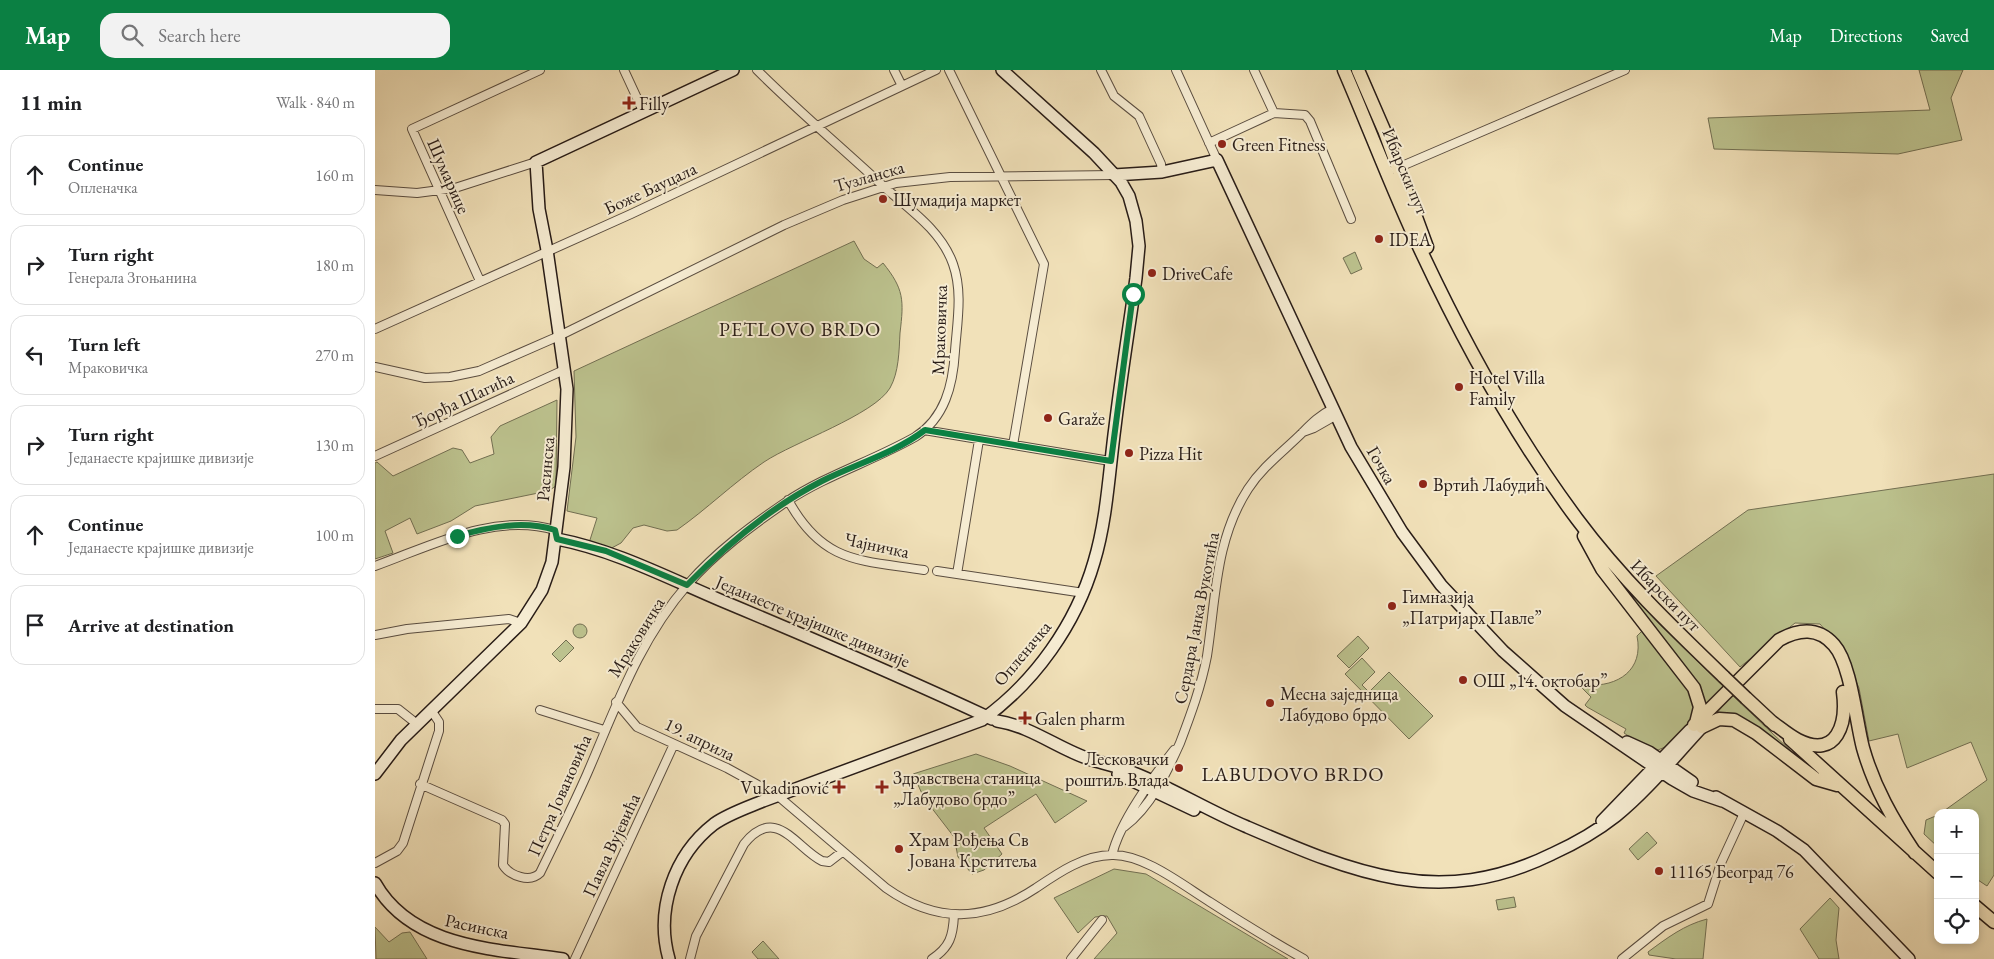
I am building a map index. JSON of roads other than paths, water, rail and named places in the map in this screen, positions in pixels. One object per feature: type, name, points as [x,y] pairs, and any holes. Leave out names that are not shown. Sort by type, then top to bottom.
[{"type":"main road","name":"Ибарски пут","points":[[1344,70],[1392,170]]},
{"type":"main road","name":"Ибарски пут","points":[[1358,70],[1420,250],[1495,394],[1532,454],[1577,518],[1621,574],[1679,634],[1839,786],[1934,870]]},
{"type":"main road","points":[[1577,518],[1588,546],[1601,569],[1694,688],[1700,707],[1698,726]]},
{"type":"main road","points":[[1698,726],[1779,640],[1796,632],[1809,631],[1823,635],[1835,646],[1844,664],[1863,747],[1878,792],[1915,853]]},
{"type":"main road","points":[[1698,726],[1777,648],[1800,638],[1815,639],[1821,642],[1835,660],[1843,692],[1845,714],[1839,734],[1829,742],[1812,745],[1799,741],[1769,720]]},
{"type":"main road","points":[[1698,726],[1719,719],[1734,720],[1756,733],[1816,779],[1839,786]]},
{"type":"main road","points":[[1979,909],[1994,922]]},
{"type":"street","name":"Шумарице","points":[[480,280],[412,129],[540,70]]},
{"type":"street","points":[[624,70],[643,111]]},
{"type":"street","points":[[375,190],[407,193],[439,190],[479,182],[536,162],[733,70]]},
{"type":"street","name":"Мраковичка","points":[[604,730],[633,665],[652,633],[687,585],[737,538],[788,500],[824,480],[907,441],[925,430],[941,410],[952,382],[959,300],[954,265],[941,241],[920,218],[757,70]]},
{"type":"street","points":[[894,70],[902,86]]},
{"type":"street","name":"Боже Бауцала","points":[[375,329],[936,70]]},
{"type":"street","points":[[949,70],[1044,264],[1013,445]]},
{"type":"street","name":"Опленачка","points":[[669,959],[664,932],[667,899],[675,875],[686,854],[703,834],[721,819],[778,796],[992,719],[1046,656],[1072,617],[1084,593],[1098,548],[1111,461],[1139,246],[1137,221],[1131,203],[1115,174],[1003,70]]},
{"type":"street","points":[[1101,70],[1114,96],[1140,118],[1161,164],[1162,172]]},
{"type":"street","name":"Гочка","points":[[1176,70],[1333,412],[1360,464],[1402,532],[1457,604],[1541,687],[1565,706],[1615,739],[1640,747],[1660,765],[1789,839],[1811,857],[1909,959]]},
{"type":"street","points":[[1254,70],[1274,113]]},
{"type":"street","points":[[1392,170],[1625,70]]},
{"type":"street","points":[[1209,143],[1274,113],[1301,114],[1308,118],[1351,220]]},
{"type":"street","name":"Тузланска","points":[[375,367],[425,378],[466,375],[490,368],[784,225],[833,204],[885,187],[937,177],[1162,172],[1217,160]]},
{"type":"street","name":"Расинска","points":[[375,774],[391,751],[417,724],[521,623],[544,587],[552,562],[564,467],[567,410],[564,370],[547,250],[539,209],[536,162]]},
{"type":"street","name":"Ђорђа Шагића","points":[[375,456],[564,370]]},
{"type":"street","name":"Сердара Јанка Вукотића","points":[[1112,855],[1116,839],[1129,815],[1153,787],[1179,744],[1199,693],[1207,656],[1218,568],[1231,522],[1246,492],[1260,473],[1303,432],[1314,428],[1333,412]]},
{"type":"street","points":[[925,430],[1111,461]]},
{"type":"street","points":[[957,574],[979,440]]},
{"type":"street","name":"Чајничка","points":[[788,500],[799,519],[815,537],[839,554],[865,561],[924,570]]},
{"type":"street","name":"Једанаесте крајишке дивизије","points":[[375,566],[448,539],[487,529],[523,524],[556,534],[606,551],[834,648],[992,719],[1019,728],[1092,760],[1116,767],[1214,818],[1242,825],[1358,871],[1401,880],[1429,883],[1468,880],[1514,870],[1565,848],[1619,813],[1660,765],[1698,726]]},
{"type":"street","points":[[937,571],[1084,593]]},
{"type":"street","points":[[375,636],[407,629],[509,619],[521,623]]},
{"type":"street","points":[[1009,697],[1007,715],[1019,728]]},
{"type":"street","name":"19. априла","points":[[616,702],[634,724],[778,796],[842,852],[903,899],[926,910],[954,915],[979,913],[998,908],[1023,896],[1074,865],[1112,855]]},
{"type":"street","points":[[952,733],[964,719],[959,705]]},
{"type":"street","points":[[375,709],[398,709],[417,724]]},
{"type":"street","points":[[375,863],[401,848],[440,726],[438,718],[431,710]]},
{"type":"street","name":"Петра Јовановића","points":[[421,784],[502,820],[505,824],[502,856],[505,868],[527,878],[535,877],[540,873],[569,814],[604,730],[540,710]]},
{"type":"street","name":"Једанаесте крајишке дивизије","points":[[992,719],[1017,734],[1059,747]]},
{"type":"street","name":"Павла Вујевића","points":[[575,959],[674,744]]},
{"type":"street","points":[[1627,958],[1663,926],[1708,904],[1721,863],[1744,813]]},
{"type":"street","points":[[691,959],[691,949],[696,936],[743,844],[752,835],[767,829],[787,832],[822,861],[829,862],[842,852]]},
{"type":"street","points":[[1112,855],[1155,868],[1304,959]]},
{"type":"street","name":"Расинска","points":[[375,883],[398,911],[426,932],[462,943],[563,959]]},
{"type":"street","points":[[932,959],[944,951],[950,942],[954,915]]},
{"type":"street","points":[[1071,959],[1102,920]]},
{"type":"place","name":"Filly","points":[[629,103]]},
{"type":"place","name":"Green Fitness","points":[[1222,144]]},
{"type":"place","name":"Шумадија маркет","points":[[883,199]]},
{"type":"place","name":"IDEA","points":[[1379,239]]},
{"type":"place","name":"DriveCafe","points":[[1152,273]]},
{"type":"place","name":"Hotel Villa Family","points":[[1459,387]]},
{"type":"place","name":"Garaže","points":[[1048,418]]},
{"type":"place","name":"Pizza Hit","points":[[1129,453]]},
{"type":"place","name":"Вртић Лабудић","points":[[1423,484]]},
{"type":"place","name":"Гимназија „Патријарх Павле”","points":[[1392,606]]},
{"type":"place","name":"ОШ „14. октобар”","points":[[1463,680]]},
{"type":"place","name":"Месна заједница Лабудово брдо","points":[[1270,703]]},
{"type":"place","name":"Galen pharm","points":[[1025,718]]},
{"type":"place","name":"Лесковачки роштиљ Влада","points":[[1179,768]]},
{"type":"place","name":"Vukadinović","points":[[839,787]]},
{"type":"place","name":"Здравствена станица „Лабудово брдо”","points":[[882,787]]},
{"type":"place","name":"Храм Рођења Св Јована Крститеља","points":[[899,849]]},
{"type":"place","name":"11165 Београд 76","points":[[1659,871]]},
{"type":"district","name":"PETLOVO BRDO","points":[[800,329]]},
{"type":"district","name":"LABUDOVO BRDO","points":[[1293,774]]}]
